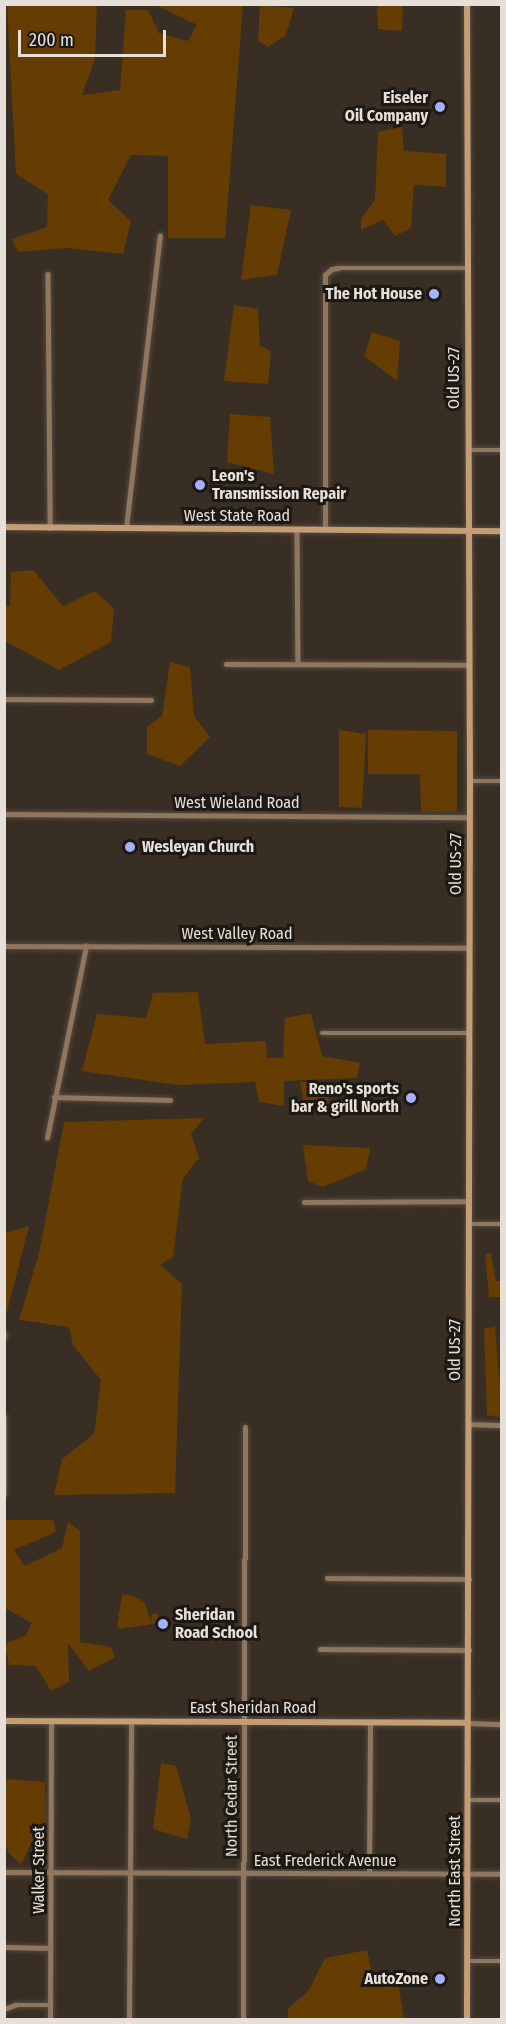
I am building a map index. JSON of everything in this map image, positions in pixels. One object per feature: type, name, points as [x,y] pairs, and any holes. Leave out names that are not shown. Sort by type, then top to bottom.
[{"type":"main road","name":"Old US-27","points":[[466,4],[470,782],[468,1723]]},
{"type":"main road","name":"West State Road","points":[[4,527],[501,531]]},
{"type":"main road","name":"East Sheridan Road","points":[[4,1720],[468,1723]]},
{"type":"main road","name":"North East Street","points":[[467,2019],[468,1723]]},
{"type":"street","points":[[126,528],[160,236]]},
{"type":"street","points":[[325,530],[324,278],[327,272],[338,268],[467,268]]},
{"type":"street","points":[[48,274],[50,528]]},
{"type":"street","points":[[468,450],[501,450]]},
{"type":"street","points":[[297,530],[298,664]]},
{"type":"street","points":[[226,664],[469,665]]},
{"type":"street","points":[[4,699],[152,700]]},
{"type":"street","points":[[470,782],[501,781]]},
{"type":"street","name":"West Wieland Road","points":[[4,814],[470,817]]},
{"type":"street","name":"West Valley Road","points":[[4,945],[469,948]]},
{"type":"street","points":[[47,1138],[86,946]]},
{"type":"street","points":[[322,1033],[468,1033]]},
{"type":"street","points":[[54,1097],[170,1100]]},
{"type":"street","points":[[304,1202],[469,1201]]},
{"type":"street","points":[[469,1224],[501,1224]]},
{"type":"street","points":[[4,1416],[4,1494]]},
{"type":"street","points":[[469,1424],[501,1425]]},
{"type":"street","name":"North Cedar Street","points":[[243,2019],[245,1428]]},
{"type":"street","points":[[327,1578],[469,1579]]},
{"type":"street","points":[[320,1649],[469,1650]]},
{"type":"street","name":"Walker Street","points":[[50,2019],[51,1721]]},
{"type":"street","points":[[129,2019],[131,1721]]},
{"type":"street","points":[[369,1873],[370,1723]]},
{"type":"street","name":"East Sheridan Road","points":[[468,1723],[501,1724]]},
{"type":"street","points":[[469,1800],[501,1800]]},
{"type":"street","name":"East Frederick Avenue","points":[[4,1872],[501,1875]]},
{"type":"street","points":[[7,1947],[50,1948]]},
{"type":"street","points":[[468,1961],[501,1961]]},
{"type":"street","points":[[4,2009],[15,2005],[50,2006]]},
{"type":"shaded area","points":[[7,5],[97,5],[95,58],[82,95],[120,90],[126,10],[148,10],[159,33],[188,41],[197,25],[156,5],[243,5],[225,238],[168,238],[168,156],[131,155],[108,200],[131,221],[123,254],[66,248],[18,252],[12,239],[47,227],[48,194],[16,174]]},
{"type":"shaded area","points":[[260,5],[294,8],[286,35],[268,47],[258,41]]},
{"type":"shaded area","points":[[377,5],[403,5],[402,31],[378,29]]},
{"type":"shaded area","points":[[402,127],[404,151],[446,154],[446,187],[414,185],[411,228],[395,236],[383,220],[361,230],[361,219],[375,200],[378,132]]},
{"type":"shaded area","points":[[251,205],[291,210],[277,275],[241,280]]},
{"type":"shaded area","points":[[234,305],[258,309],[260,346],[271,351],[268,384],[224,381]]},
{"type":"shaded area","points":[[372,332],[400,341],[397,381],[364,356]]},
{"type":"shaded area","points":[[230,414],[270,417],[274,474],[227,462]]},
{"type":"shaded area","points":[[33,570],[63,606],[95,591],[114,609],[111,642],[59,670],[5,641],[5,607],[10,606],[11,572]]},
{"type":"shaded area","points":[[170,662],[190,667],[194,716],[210,737],[180,766],[147,754],[147,727],[162,716]]},
{"type":"shaded area","points":[[339,730],[366,734],[362,808],[339,807]]},
{"type":"shaded area","points":[[368,730],[457,731],[457,812],[421,812],[420,774],[368,774]]},
{"type":"shaded area","points":[[198,992],[205,1044],[266,1041],[267,1058],[283,1058],[285,1018],[311,1013],[322,1056],[360,1063],[357,1078],[284,1081],[284,1106],[259,1102],[255,1082],[177,1085],[82,1071],[97,1014],[146,1018],[153,993]]},
{"type":"shaded area","points":[[300,1082],[329,1082],[328,1109],[304,1105]]},
{"type":"shaded area","points":[[204,1118],[191,1134],[199,1158],[183,1178],[173,1257],[160,1265],[182,1284],[175,1493],[54,1495],[62,1459],[94,1434],[101,1380],[73,1345],[69,1327],[19,1320],[39,1253],[64,1122]]},
{"type":"shaded area","points":[[303,1145],[370,1148],[366,1169],[323,1187],[308,1181]]},
{"type":"shaded area","points":[[29,1226],[5,1320],[5,1233]]},
{"type":"shaded area","points":[[491,1253],[496,1281],[501,1281],[501,1297],[489,1297],[485,1254]]},
{"type":"shaded area","points":[[495,1326],[501,1418],[487,1415],[484,1329]]},
{"type":"shaded area","points":[[5,1520],[53,1520],[56,1532],[14,1550],[25,1566],[62,1548],[68,1522],[80,1531],[80,1642],[111,1647],[115,1657],[89,1671],[68,1643],[69,1682],[51,1691],[36,1666],[9,1665],[5,1644],[26,1635],[32,1623],[5,1608]]},
{"type":"shaded area","points":[[122,1594],[133,1596],[144,1602],[151,1622],[152,1614],[158,1614],[158,1623],[120,1629],[117,1626]]},
{"type":"shaded area","points":[[161,1763],[176,1766],[191,1819],[187,1839],[153,1829]]},
{"type":"shaded area","points":[[5,1779],[45,1782],[47,1861],[42,1863],[32,1842],[21,1865],[8,1852],[5,1841]]},
{"type":"shaded area","points":[[367,1950],[373,1978],[398,1981],[404,2019],[288,2019],[288,2009],[309,1990],[325,1958]]},
{"type":"place","name":"Eiseler Oil Company","points":[[440,107]]},
{"type":"place","name":"The Hot House","points":[[434,294]]},
{"type":"place","name":"Leon's Transmission Repair","points":[[200,485]]},
{"type":"place","name":"Wesleyan Church","points":[[130,847]]},
{"type":"place","name":"Reno's sports bar & grill North","points":[[411,1098]]},
{"type":"place","name":"Sheridan Road School","points":[[163,1624]]},
{"type":"place","name":"AutoZone","points":[[440,1979]]}]
